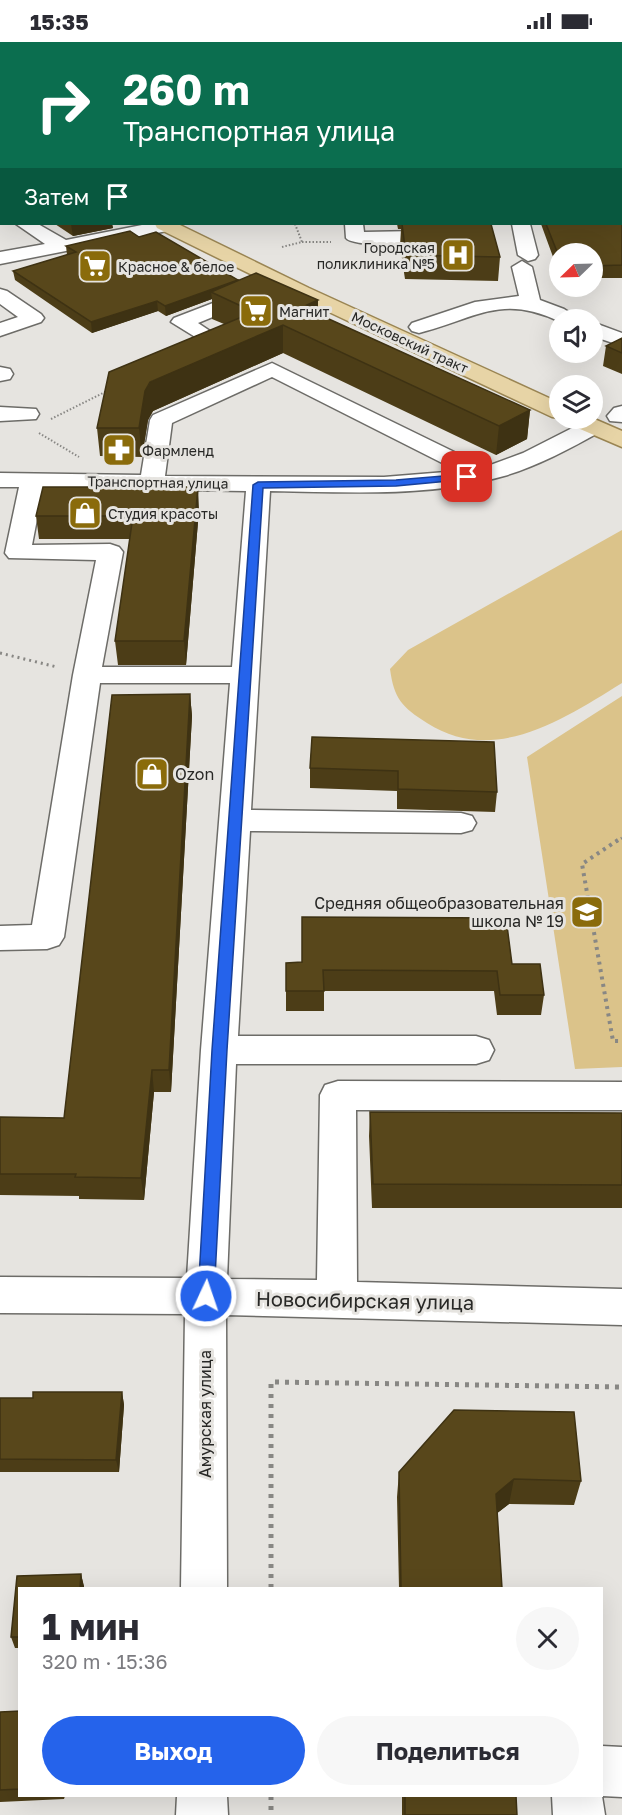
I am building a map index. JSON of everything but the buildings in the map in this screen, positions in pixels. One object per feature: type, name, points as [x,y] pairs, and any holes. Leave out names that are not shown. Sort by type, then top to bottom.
[{"type":"main road","name":"Московский тракт","points":[[168,225],[280,281],[549,407]]},
{"type":"main road","name":"Московский тракт","points":[[205,225],[419,327],[549,385]]},
{"type":"main road","points":[[603,417],[621,416]]},
{"type":"main road","points":[[603,428],[622,440]]},
{"type":"street","points":[[28,225],[63,246]]},
{"type":"street","points":[[0,258],[161,225]]},
{"type":"street","points":[[354,225],[355,238],[417,237]]},
{"type":"street","points":[[521,225],[531,303]]},
{"type":"street","points":[[212,339],[181,322],[280,281]]},
{"type":"street","points":[[0,295],[34,318],[0,330]]},
{"type":"street","points":[[419,327],[491,306],[531,303],[549,311]]},
{"type":"street","points":[[603,332],[622,340]]},
{"type":"street","points":[[152,481],[161,420],[272,369],[481,474]]},
{"type":"street","points":[[0,414],[30,421]]},
{"type":"street","name":"Транспортная улица","points":[[0,480],[152,481],[258,485],[396,483],[481,474],[524,461],[569,429]]},
{"type":"street","points":[[0,938],[47,937],[87,675],[110,552],[18,553],[32,480]]},
{"type":"street","name":"Амурская улица","points":[[204,1587],[206,1296],[219,1050],[258,485]]},
{"type":"street","points":[[87,675],[244,675]]},
{"type":"street","points":[[235,820],[461,823]]},
{"type":"street","points":[[219,1050],[476,1050]]},
{"type":"street","points":[[337,1299],[338,1095],[622,1096]]},
{"type":"street","name":"Новосибирская улица","points":[[0,1295],[206,1296],[622,1307]]},
{"type":"street","points":[[603,1771],[622,1772]]},
{"type":"street","points":[[202,1797],[202,1815]]},
{"type":"street","points":[[577,1797],[579,1815]]},
{"type":"path","points":[[282,247],[302,242],[295,225]]},
{"type":"path","points":[[30,421],[113,388]]},
{"type":"path","points":[[30,421],[81,458]]},
{"type":"path","points":[[0,653],[87,675]]},
{"type":"path","points":[[622,838],[582,864],[613,1041],[622,1041]]},
{"type":"path","points":[[271,1587],[271,1382],[622,1387]]},
{"type":"path","points":[[271,1797],[271,1815]]},
{"type":"shaded area","points":[[622,530],[622,683],[552,723],[528,733],[503,739],[478,740],[452,735],[427,723],[405,707],[394,688],[390,669],[408,650]]},
{"type":"shaded area","points":[[622,696],[622,1067],[575,1069],[527,757]]},
{"type":"place","name":"Городская поликлиника №5","points":[[458,255]]},
{"type":"place","name":"Красное & белое","points":[[95,266]]},
{"type":"place","name":"Магнит","points":[[256,311]]},
{"type":"place","name":"Фармленд","points":[[119,450]]},
{"type":"place","name":"Студия красоты","points":[[85,513]]},
{"type":"place","name":"Ozon","points":[[152,774]]},
{"type":"place","name":"Средняя общеобразовательная школа № 19","points":[[587,912]]},
{"type":"route","points":[[206,1296],[219,1050],[258,485],[426,482],[467,477]]}]
